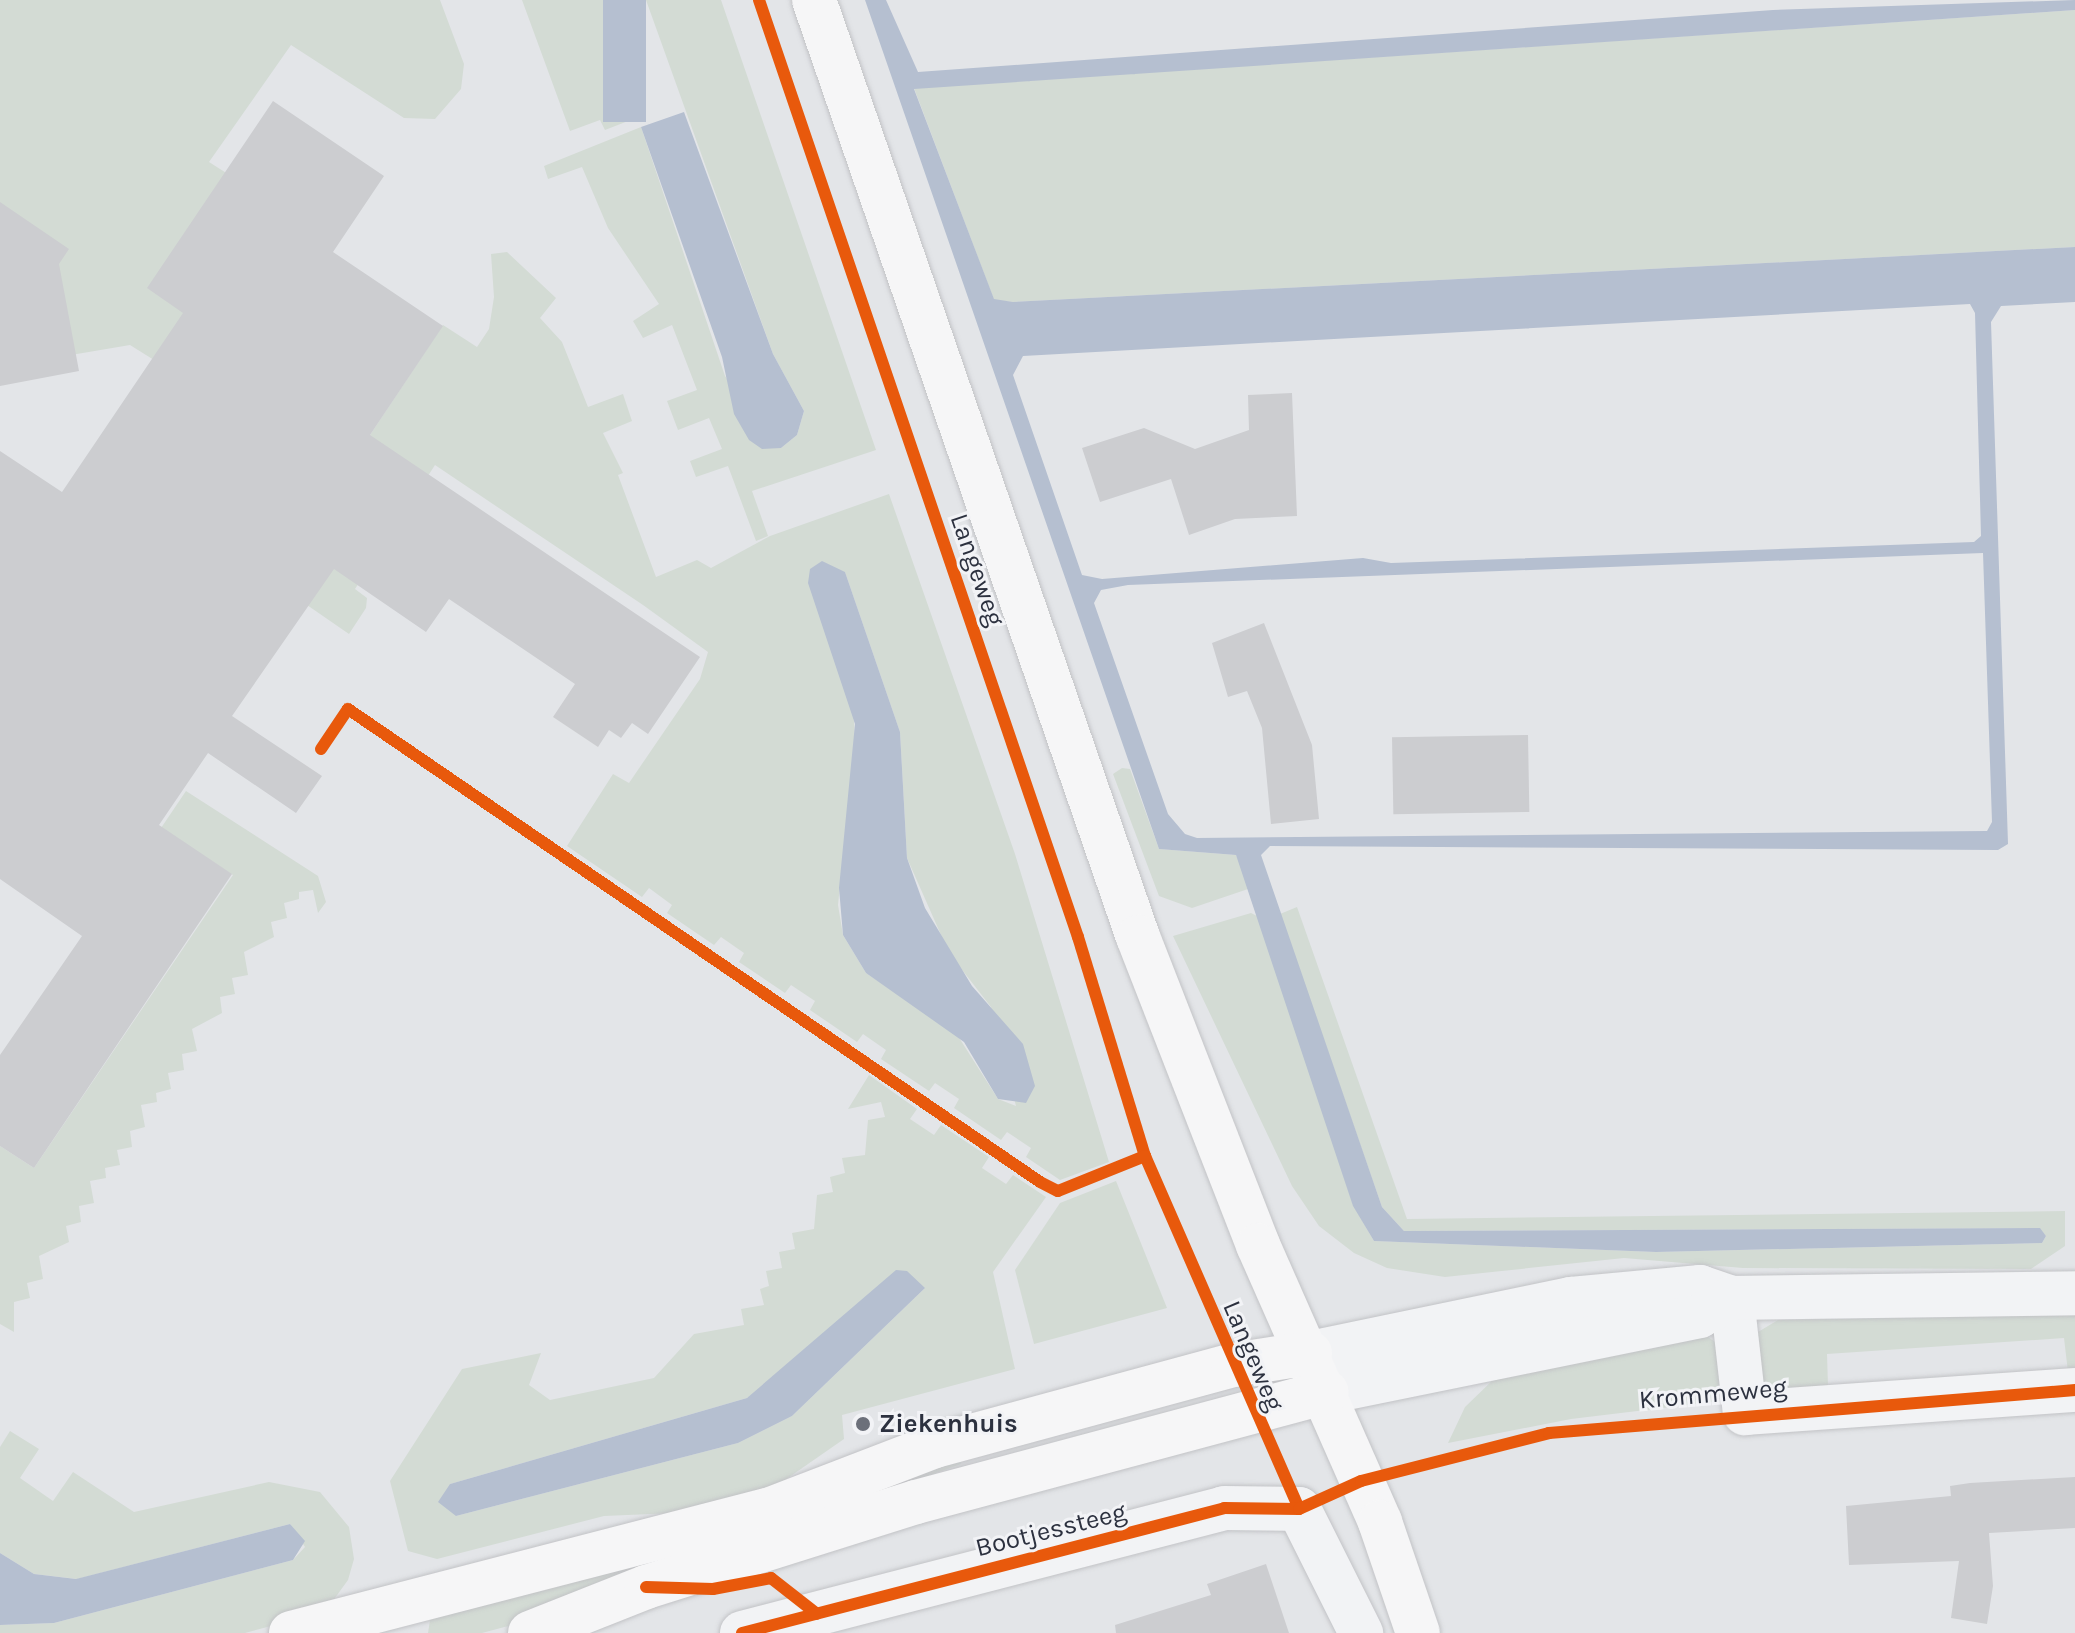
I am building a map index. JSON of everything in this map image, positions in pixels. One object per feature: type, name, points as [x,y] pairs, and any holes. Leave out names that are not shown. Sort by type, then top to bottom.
[{"type":"main road","name":"Langeweg","points":[[814,0],[1138,937],[1258,1245],[1327,1392],[1418,1633]]},
{"type":"main road","points":[[291,1633],[768,1510],[935,1446],[1233,1365],[1310,1353]]},
{"type":"main road","points":[[530,1633],[646,1587],[916,1502],[1327,1392]]},
{"type":"street","points":[[1310,1353],[1571,1299],[1700,1287],[1732,1298],[2075,1293]]},
{"type":"street","points":[[1327,1392],[1699,1316],[1732,1298]]},
{"type":"street","name":"Krommeweg","points":[[1732,1298],[1745,1413],[2075,1390]]},
{"type":"street","name":"Bootjessteeg","points":[[742,1633],[1224,1508],[1299,1509],[1361,1633]]},
{"type":"shaded area","points":[[0,0],[440,0],[464,64],[461,89],[435,119],[404,118],[291,45],[209,162],[242,183],[193,315],[154,360],[130,345],[71,355],[0,208]]},
{"type":"shaded area","points":[[522,0],[603,0],[641,116],[605,130],[600,120],[570,131]]},
{"type":"shaded area","points":[[646,0],[721,0],[876,450],[752,491],[768,536],[756,541],[728,466],[696,477],[690,461],[722,449],[709,418],[678,430],[667,401],[697,390],[672,325],[643,338],[633,321],[659,304],[608,228],[582,167],[548,179],[544,166],[641,127],[725,376],[781,448],[797,435],[804,411],[773,354]]},
{"type":"shaded area","points":[[2075,10],[2075,247],[1013,302],[994,300],[914,88]]},
{"type":"shaded area","points":[[507,252],[556,298],[540,318],[562,342],[588,407],[623,394],[632,421],[603,433],[623,473],[618,475],[656,577],[697,560],[711,568],[770,536],[889,494],[1015,854],[1109,1162],[1060,1180],[1026,1157],[1031,1148],[1007,1132],[1001,1140],[954,1108],[959,1099],[935,1083],[929,1091],[881,1059],[886,1050],[863,1034],[857,1042],[810,1010],[815,1001],[791,985],[785,993],[739,962],[744,953],[721,937],[714,945],[667,913],[672,905],[649,888],[642,897],[567,846],[613,774],[629,783],[700,679],[708,652],[643,605],[435,465],[355,589],[367,598],[366,608],[349,634],[307,605],[370,435],[443,325],[477,347],[489,329],[494,297],[491,254]],"holes":[[[845,572],[900,732],[907,858],[949,953],[991,1007],[1016,1106],[998,1099],[956,1033],[866,973],[843,935],[838,905],[855,738]]]},
{"type":"shaded area","points":[[1122,768],[1130,769],[1159,849],[1236,855],[1251,888],[1192,908],[1159,896],[1113,774]]},
{"type":"shaded area","points":[[186,791],[318,876],[326,902],[318,913],[313,890],[299,892],[299,899],[284,903],[287,918],[271,922],[274,937],[244,952],[248,975],[232,978],[235,994],[220,997],[222,1013],[192,1029],[197,1051],[182,1054],[184,1070],[168,1073],[171,1089],[156,1093],[157,1102],[141,1105],[145,1127],[130,1131],[132,1147],[117,1150],[120,1165],[105,1168],[106,1178],[90,1181],[94,1203],[79,1206],[81,1222],[66,1226],[69,1242],[39,1256],[43,1279],[27,1283],[30,1298],[14,1302],[14,1332],[0,1324],[0,1146],[34,1168],[233,875],[161,828]]},
{"type":"shaded area","points":[[1297,907],[1407,1219],[2065,1211],[2065,1246],[2031,1269],[1743,1268],[1624,1258],[1445,1277],[1387,1268],[1354,1253],[1319,1226],[1292,1186],[1173,936],[1251,913],[1259,917],[1353,1205],[1374,1241],[1656,1252],[2042,1243],[2046,1236],[2039,1228],[1404,1231],[1382,1207],[1280,914]]},
{"type":"shaded area","points":[[869,1075],[917,1109],[910,1119],[934,1135],[941,1125],[989,1157],[982,1168],[1006,1184],[1013,1175],[1046,1197],[993,1272],[1015,1369],[842,1415],[844,1439],[772,1489],[698,1512],[604,1516],[437,1559],[408,1551],[390,1481],[462,1369],[541,1353],[529,1385],[550,1400],[654,1378],[694,1334],[744,1325],[741,1309],[764,1305],[760,1289],[769,1286],[766,1271],[782,1268],[779,1252],[795,1249],[792,1233],[814,1229],[817,1195],[833,1192],[830,1177],[845,1173],[842,1158],[865,1155],[868,1120],[885,1117],[881,1102],[848,1109]],"holes":[[[925,1288],[792,1416],[738,1443],[456,1516],[450,1484],[747,1398]]]},
{"type":"shaded area","points":[[1116,1181],[1167,1308],[1034,1344],[1015,1270],[1060,1203]]},
{"type":"shaded area","points":[[2075,1315],[2075,1371],[2068,1372],[2064,1338],[1827,1354],[1828,1386],[1779,1392],[1762,1382],[1758,1332],[1778,1320]]},
{"type":"shaded area","points":[[1696,1328],[1719,1345],[1723,1394],[1712,1402],[1571,1419],[1448,1443],[1465,1407],[1494,1379]]},
{"type":"shaded area","points":[[10,1431],[39,1449],[20,1478],[53,1501],[73,1472],[134,1512],[269,1482],[320,1492],[349,1527],[354,1559],[348,1580],[332,1602],[308,1616],[245,1633],[0,1633],[0,1625],[54,1623],[293,1560],[305,1547],[290,1524],[77,1579],[34,1574],[0,1553],[0,1447]]},
{"type":"shaded area","points":[[958,1453],[961,1464],[530,1620],[482,1633],[428,1633],[431,1614]]},
{"type":"water","points":[[603,0],[646,0],[646,122],[603,122]]},
{"type":"water","points":[[865,0],[886,0],[918,72],[1773,10],[2075,0],[2075,10],[914,89],[994,299],[1013,302],[2075,247],[2075,302],[2001,306],[1991,322],[2008,844],[1998,850],[1270,846],[1261,855],[1382,1207],[1404,1231],[2040,1228],[2046,1236],[2042,1243],[1656,1252],[1374,1241],[1353,1206],[1236,855],[1159,849]],"holes":[[[1970,304],[1975,313],[1981,536],[1974,542],[1391,563],[1363,558],[1102,579],[1082,575],[1013,375],[1023,356]],[[1983,553],[1992,822],[1987,831],[1197,838],[1185,834],[1168,814],[1094,603],[1101,590],[1128,585]]]},
{"type":"water","points":[[684,112],[773,354],[804,411],[797,435],[781,448],[762,449],[749,440],[734,414],[722,357],[641,127]]},
{"type":"water","points":[[822,561],[845,572],[900,732],[907,858],[925,908],[972,986],[1023,1044],[1035,1086],[1026,1103],[998,1099],[964,1042],[866,973],[843,935],[839,888],[855,724],[808,583],[810,569]]},
{"type":"water","points":[[896,1270],[907,1271],[925,1288],[792,1416],[738,1443],[456,1516],[438,1502],[450,1484],[747,1398]]},
{"type":"water","points":[[290,1524],[305,1541],[293,1560],[54,1623],[0,1625],[0,1553],[34,1574],[76,1579]]},
{"type":"building","points":[[273,101],[384,176],[333,252],[443,326],[370,435],[700,657],[648,734],[632,723],[621,738],[609,730],[598,747],[553,717],[575,684],[449,599],[426,632],[334,569],[232,716],[322,776],[296,813],[208,753],[159,825],[232,874],[34,1168],[0,1146],[0,1055],[82,936],[0,879],[0,451],[62,492],[183,313],[147,288]]},
{"type":"building","points":[[0,202],[69,249],[59,264],[79,371],[0,386]]},
{"type":"building","points":[[1292,393],[1297,516],[1235,519],[1189,535],[1171,479],[1100,502],[1082,448],[1144,428],[1195,449],[1249,430],[1248,395]]},
{"type":"building","points":[[1264,623],[1312,745],[1319,819],[1271,824],[1262,728],[1247,691],[1228,697],[1212,643]]},
{"type":"building","points":[[1528,735],[1529,812],[1393,814],[1392,737]]},
{"type":"building","points":[[2075,1477],[2075,1528],[1989,1533],[1993,1586],[1987,1624],[1951,1618],[1959,1561],[1849,1565],[1846,1506],[1951,1496],[1950,1486],[1970,1483]]},
{"type":"building","points":[[1266,1564],[1289,1633],[1116,1633],[1115,1625],[1211,1595],[1207,1584]]},
{"type":"cycle path","points":[[759,0],[1078,937],[1145,1156],[1299,1509]]},
{"type":"cycle path","points":[[321,749],[348,709],[1040,1182],[1058,1191],[1145,1156]]},
{"type":"cycle path","points":[[742,1633],[1224,1508],[1299,1509],[1361,1481],[1549,1433],[2075,1390]]},
{"type":"cycle path","points":[[646,1587],[713,1589],[771,1578],[817,1614]]},
{"type":"place","name":"Ziekenhuis","points":[[863,1424]]}]
